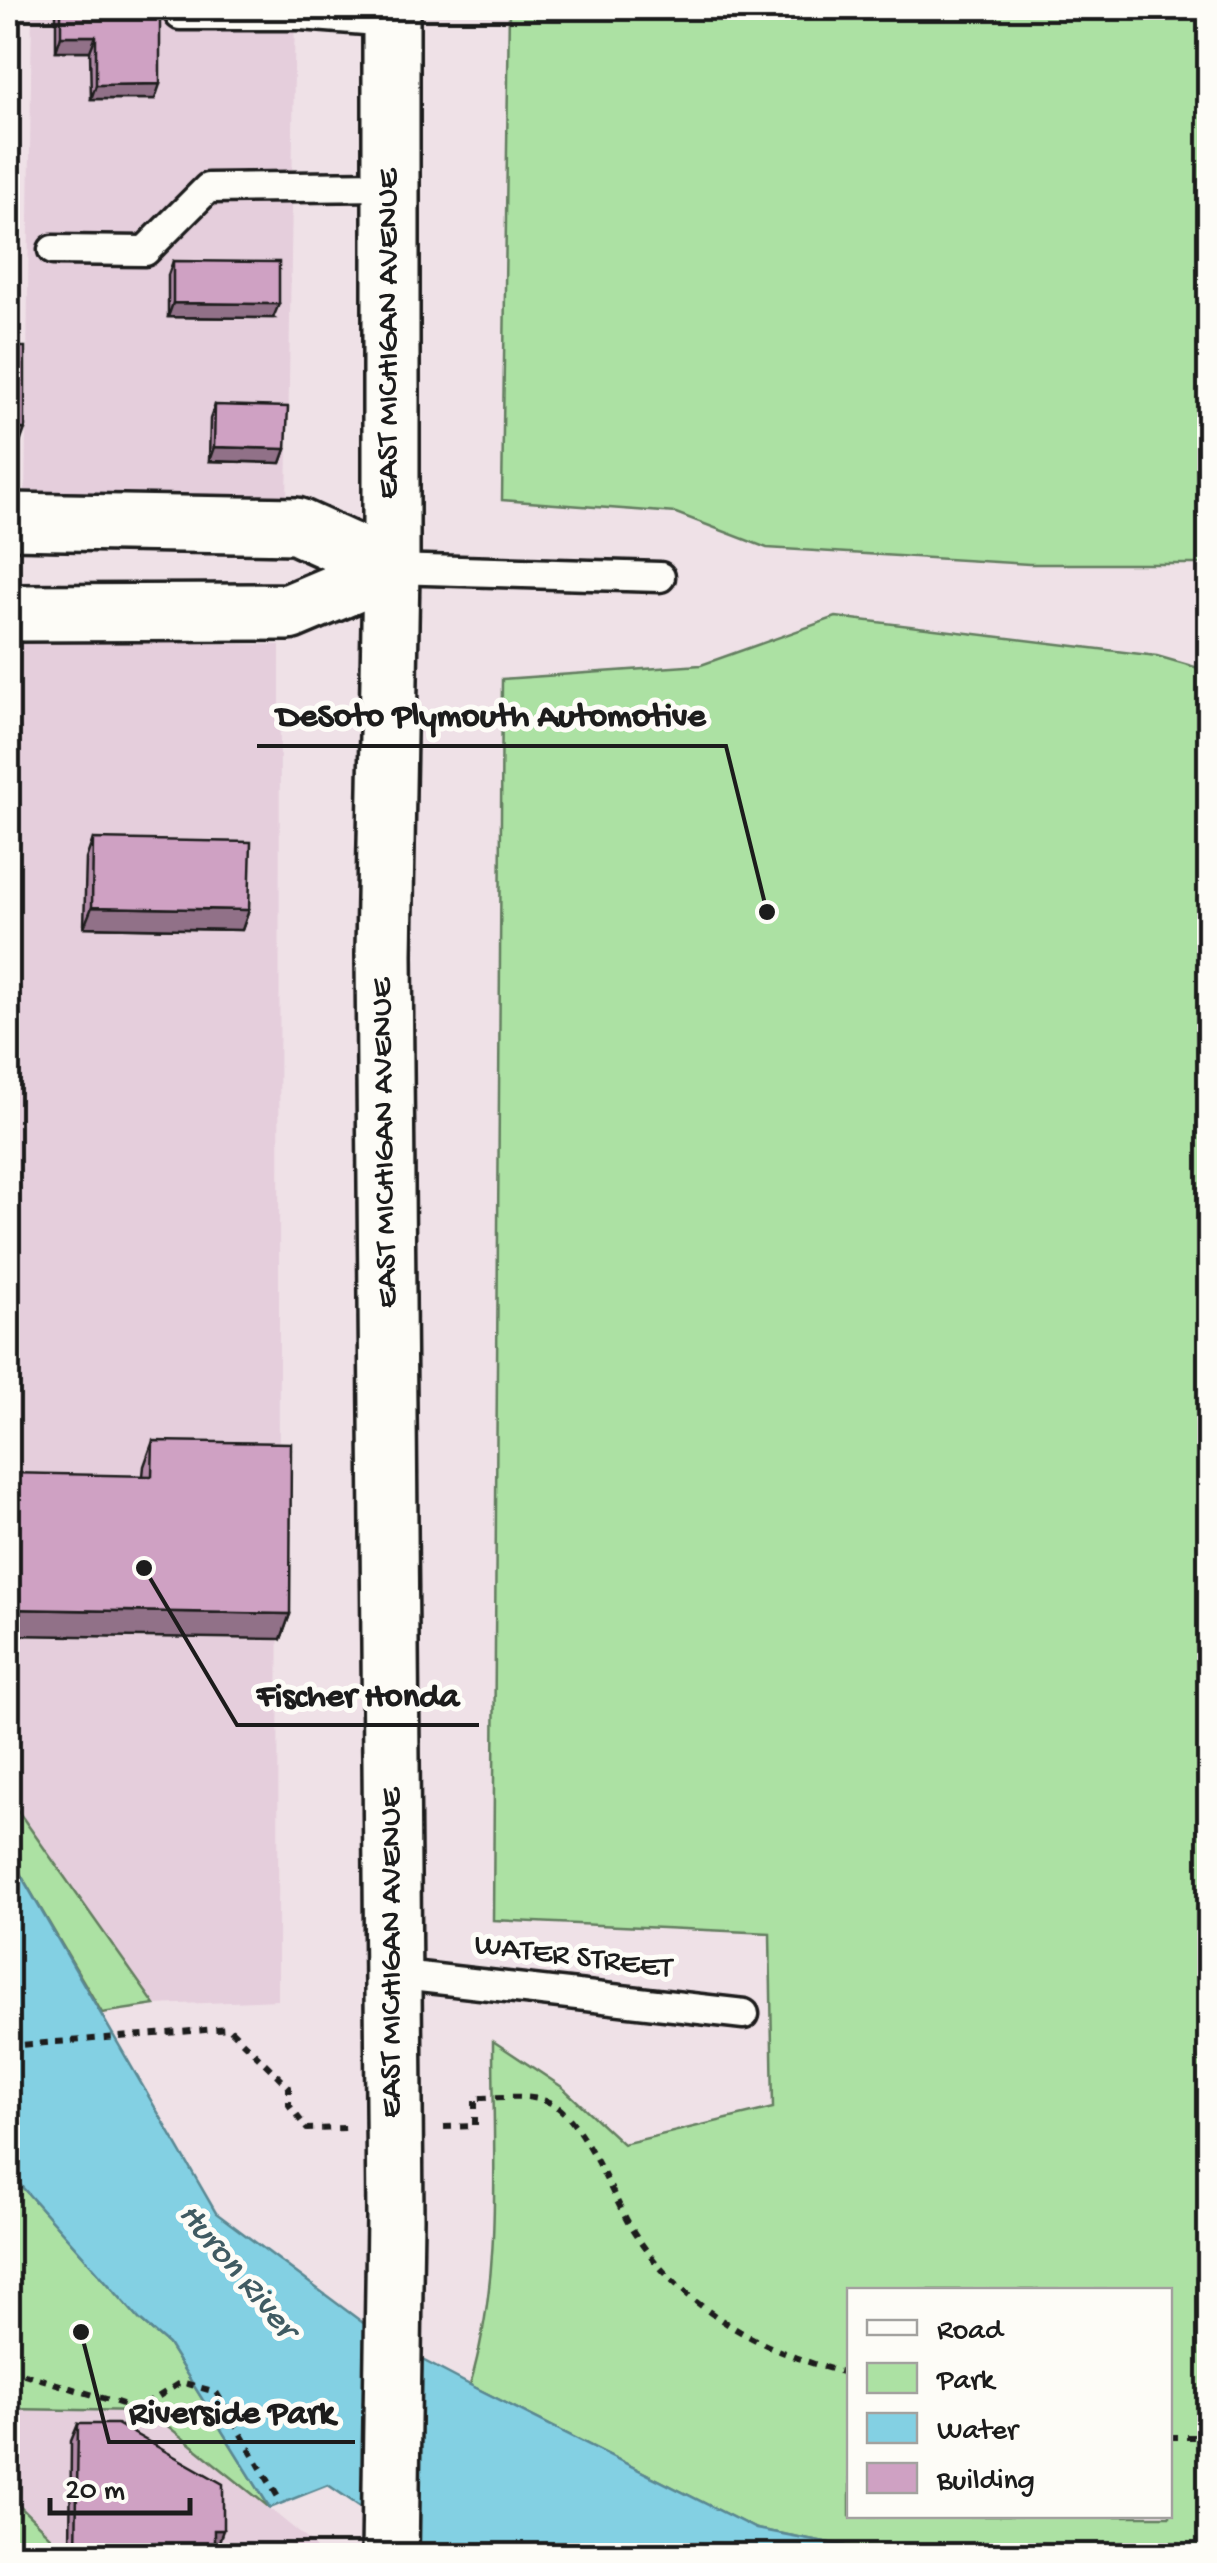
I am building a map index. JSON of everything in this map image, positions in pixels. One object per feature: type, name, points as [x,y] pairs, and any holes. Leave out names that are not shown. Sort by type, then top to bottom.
[{"type":"main road","name":"EAST MICHIGAN AVENUE","points":[[390,2556],[395,2280],[394,1974],[384,954],[392,569],[391,15]]},
{"type":"main road","points":[[8,521],[296,526],[392,569]]},
{"type":"main road","points":[[8,613],[289,612],[392,569]]},
{"type":"lane","points":[[180,8],[180,14],[228,11],[391,15]]},
{"type":"lane","points":[[53,250],[145,251],[208,188],[389,186]]},
{"type":"lane","points":[[392,569],[660,577]]},
{"type":"lane","name":"WATER STREET","points":[[394,1974],[744,2014]]},
{"type":"path","points":[[8,2046],[229,2028],[289,2087],[289,2104],[307,2129]]},
{"type":"path","points":[[475,2126],[475,2098],[527,2098],[553,2104],[574,2126],[634,2233],[670,2278],[716,2319],[799,2362],[847,2373]]},
{"type":"path","points":[[8,2369],[139,2410],[180,2382],[216,2392],[281,2502]]},
{"type":"path","points":[[1172,2437],[1210,2437]]},
{"type":"shaded area","points":[[32,8],[295,8],[287,506],[25,502]]},
{"type":"shaded area","points":[[8,639],[280,645],[278,2000],[155,2005],[8,1797]]},
{"type":"shaded area","points":[[8,2409],[149,2411],[312,2543],[319,2555],[8,2556]]},
{"type":"green space","points":[[509,8],[1209,8],[1209,564],[1029,564],[767,548],[676,513],[502,500]]},
{"type":"green space","points":[[836,617],[1157,656],[1209,671],[1209,2555],[894,2555],[756,2529],[470,2385],[488,2301],[492,2258],[493,2041],[562,2087],[623,2144],[773,2108],[770,1933],[493,1920],[502,679],[701,665]]},
{"type":"green space","points":[[8,1797],[155,2005],[102,2013],[8,1853]]},
{"type":"green space","points":[[8,2171],[140,2320],[168,2344],[270,2508],[149,2411],[8,2409]]},
{"type":"green space","points":[[8,2495],[50,2536],[43,2555],[8,2555]]},
{"type":"water","name":"Huron River","points":[[8,1853],[216,2213],[390,2343],[470,2385],[756,2529],[894,2555],[432,2555],[328,2485],[270,2508],[168,2344],[140,2320],[8,2171]]},
{"type":"building","points":[[61,8],[160,8],[160,84],[96,85],[96,36],[61,36]]},
{"type":"building","points":[[173,261],[279,262],[279,304],[173,303]]},
{"type":"building","points":[[8,347],[25,347],[25,429],[8,429]]},
{"type":"building","points":[[215,405],[288,407],[286,449],[214,447]]},
{"type":"building","points":[[93,839],[251,842],[249,910],[92,907]]},
{"type":"building","points":[[153,1441],[291,1443],[290,1614],[8,1609],[8,1473],[152,1476]]},
{"type":"building","points":[[78,2424],[117,2424],[223,2484],[223,2530],[214,2530],[214,2556],[76,2556]]},
{"type":"place","name":"DeSoto Plymouth Automotive","points":[[767,912]]},
{"type":"place","name":"Fischer Honda","points":[[144,1568]]},
{"type":"place","name":"Riverside Park","points":[[81,2332]]}]
